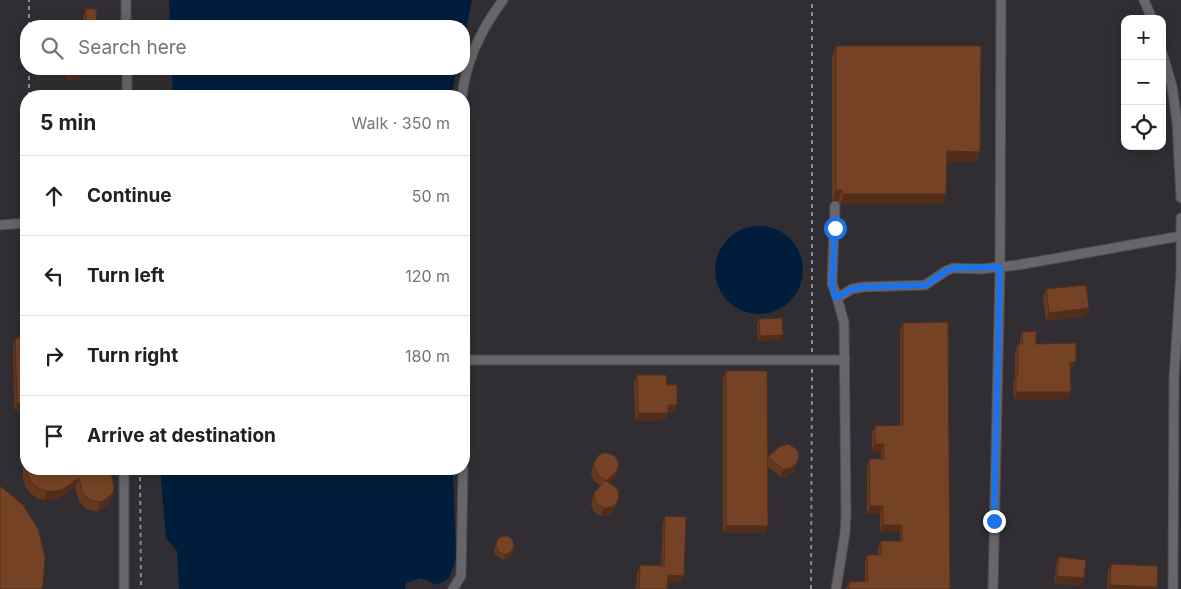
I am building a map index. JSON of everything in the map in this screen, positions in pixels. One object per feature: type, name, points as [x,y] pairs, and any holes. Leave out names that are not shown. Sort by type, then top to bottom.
[{"type":"street","points":[[126,0],[126,20]]},
{"type":"street","points":[[470,64],[479,39],[502,0]]},
{"type":"street","points":[[993,589],[1000,267],[1001,0]]},
{"type":"street","points":[[1144,0],[1150,15]]},
{"type":"street","points":[[1164,60],[1172,86],[1177,122],[1181,198]]},
{"type":"street","points":[[127,75],[127,90]]},
{"type":"street","points":[[463,90],[467,75]]},
{"type":"street","points":[[835,206],[832,283],[844,322],[846,514],[845,533],[836,589]]},
{"type":"street","points":[[1173,589],[1174,378],[1181,272],[1181,218]]},
{"type":"street","points":[[0,225],[20,223]]},
{"type":"street","points":[[836,298],[852,289],[863,287],[926,285],[953,268],[1000,267],[1180,236]]},
{"type":"street","points":[[470,360],[845,360]]},
{"type":"street","points":[[124,475],[124,589]]},
{"type":"street","points":[[454,589],[461,576],[463,475]]},
{"type":"path","points":[[29,0],[29,20]]},
{"type":"path","points":[[811,589],[812,0]]},
{"type":"path","points":[[29,75],[29,90]]},
{"type":"path","points":[[140,475],[141,589]]},
{"type":"water","points":[[169,0],[472,0],[468,20],[170,20]]},
{"type":"water","points":[[172,75],[456,75],[452,90],[173,90]]},
{"type":"water","points":[[759,226],[776,229],[790,239],[800,253],[803,270],[800,287],[790,301],[776,311],[759,314],[742,311],[728,301],[718,287],[715,270],[718,253],[728,239],[742,229]]},
{"type":"water","points":[[161,475],[453,475],[456,559],[449,578],[437,585],[421,578],[406,583],[405,589],[179,589],[177,551],[166,538]]},
{"type":"building","points":[[86,9],[96,9],[97,20],[86,20]]},
{"type":"building","points":[[836,46],[981,46],[980,152],[947,151],[946,194],[844,194],[842,190],[836,191]]},
{"type":"building","points":[[1086,285],[1089,308],[1049,313],[1046,289]]},
{"type":"building","points":[[782,318],[783,335],[760,336],[759,319]]},
{"type":"building","points":[[948,322],[950,589],[849,589],[849,582],[868,581],[867,555],[881,555],[881,541],[902,541],[902,525],[883,525],[883,506],[870,506],[869,459],[884,459],[884,444],[875,444],[875,426],[903,425],[903,323]]},
{"type":"building","points":[[1036,331],[1036,344],[1076,343],[1076,362],[1070,362],[1071,392],[1016,392],[1018,344],[1023,344],[1022,332]]},
{"type":"building","points":[[15,338],[20,338],[20,403],[17,403]]},
{"type":"building","points":[[726,371],[767,371],[768,526],[726,526]]},
{"type":"building","points":[[637,375],[666,375],[667,385],[677,385],[677,405],[668,405],[668,413],[638,413]]},
{"type":"building","points":[[788,444],[795,448],[799,456],[797,463],[791,468],[783,469],[768,457],[779,447]]},
{"type":"building","points":[[603,453],[615,456],[619,464],[617,471],[606,481],[597,474],[594,466],[594,462]]},
{"type":"building","points":[[28,475],[111,475],[114,487],[113,493],[100,502],[90,500],[82,492],[79,478],[63,489],[47,491],[33,484]]},
{"type":"building","points":[[605,480],[618,490],[619,498],[612,507],[604,508],[597,504],[594,493]]},
{"type":"building","points":[[0,486],[23,505],[38,529],[45,557],[41,589],[0,589]]},
{"type":"building","points":[[665,516],[686,517],[684,576],[668,575],[667,589],[639,589],[640,565],[664,566]]},
{"type":"building","points":[[505,536],[511,539],[514,545],[511,551],[505,554],[499,551],[496,545],[499,539]]},
{"type":"building","points":[[1059,557],[1086,560],[1084,578],[1057,576]]},
{"type":"building","points":[[1111,564],[1158,566],[1157,587],[1110,585]]},
{"type":"route","points":[[835,228],[832,283],[836,298],[852,289],[863,287],[926,285],[953,268],[980,269],[1000,267],[994,521]]}]
